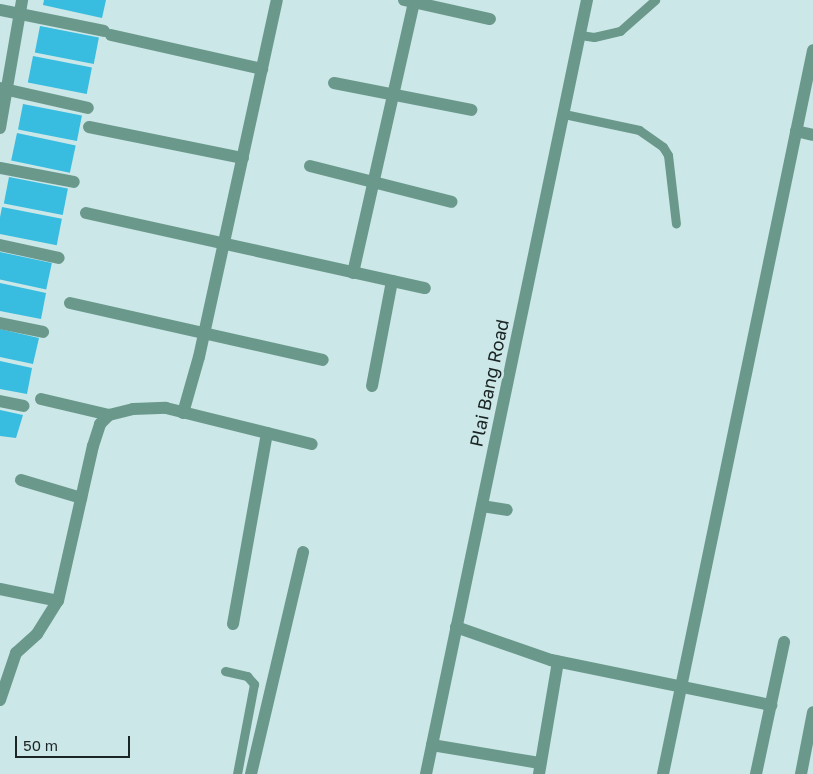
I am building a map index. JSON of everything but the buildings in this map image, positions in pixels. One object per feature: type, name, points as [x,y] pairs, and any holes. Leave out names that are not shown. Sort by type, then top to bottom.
[{"type":"street","points":[[0,128],[4,89],[22,0]]},
{"type":"street","points":[[183,413],[204,336],[277,0]]},
{"type":"street","name":"Plai Bang Road","points":[[426,774],[587,0]]},
{"type":"street","points":[[353,273],[394,95],[409,1],[490,19]]},
{"type":"street","points":[[0,10],[262,69]]},
{"type":"street","points":[[663,774],[813,50]]},
{"type":"street","points":[[334,83],[471,110]]},
{"type":"street","points":[[4,89],[88,108]]},
{"type":"street","points":[[89,127],[243,158]]},
{"type":"street","points":[[796,131],[813,135]]},
{"type":"street","points":[[310,166],[452,202]]},
{"type":"street","points":[[0,168],[74,182]]},
{"type":"street","points":[[86,213],[224,246],[425,288]]},
{"type":"street","points":[[0,245],[59,258]]},
{"type":"street","points":[[372,386],[392,281]]},
{"type":"street","points":[[70,304],[204,336],[323,360]]},
{"type":"street","points":[[0,322],[44,332]]},
{"type":"street","points":[[41,399],[109,415],[133,409],[166,408],[312,444]]},
{"type":"street","points":[[0,401],[24,406]]},
{"type":"street","points":[[0,700],[16,653],[37,634],[58,601],[100,424],[109,415]]},
{"type":"street","points":[[233,624],[267,433]]},
{"type":"street","points":[[21,480],[81,498]]},
{"type":"street","points":[[482,506],[507,510]]},
{"type":"street","points":[[252,774],[303,552]]},
{"type":"street","points":[[0,589],[58,601]]},
{"type":"street","points":[[456,627],[558,662],[771,705]]},
{"type":"street","points":[[756,774],[784,642]]},
{"type":"street","points":[[432,745],[539,769],[558,662]]},
{"type":"street","points":[[801,774],[813,712]]},
{"type":"lane","points":[[580,35],[594,37],[620,31],[655,0]]},
{"type":"lane","points":[[564,114],[639,130],[663,147],[668,155],[676,224]]},
{"type":"lane","points":[[224,671],[247,676],[254,684],[236,774]]}]
